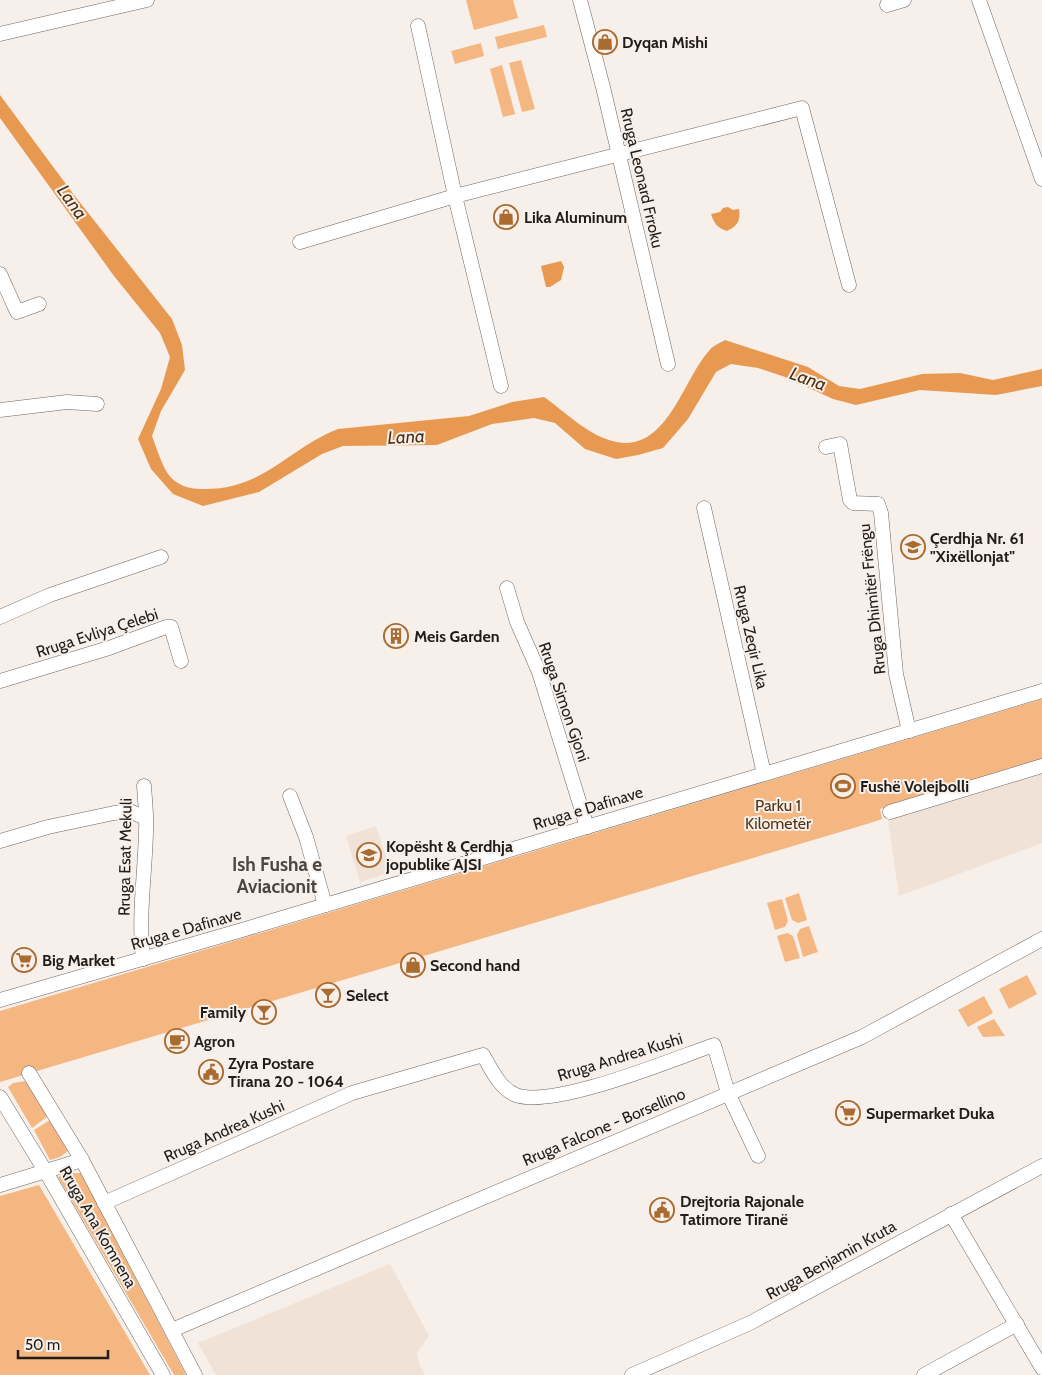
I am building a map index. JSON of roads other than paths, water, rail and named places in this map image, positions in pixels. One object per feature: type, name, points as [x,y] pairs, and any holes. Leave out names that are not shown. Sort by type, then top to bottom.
[{"type":"street","points":[[0,34],[147,0]]},
{"type":"street","name":"Rruga Leonard Frroku","points":[[580,0],[668,364]]},
{"type":"street","points":[[888,5],[904,0]]},
{"type":"street","points":[[979,0],[1042,179]]},
{"type":"street","points":[[418,26],[455,196],[501,386]]},
{"type":"street","points":[[300,242],[455,196],[802,108],[850,285]]},
{"type":"street","points":[[0,274],[18,312],[39,304]]},
{"type":"street","points":[[0,410],[67,402],[98,404]]},
{"type":"street","name":"Rruga Dhimitër Frëngu","points":[[826,446],[840,444],[850,500],[853,503],[878,504],[888,570],[896,674],[909,731]]},
{"type":"street","name":"Rruga Zeqir Lika","points":[[704,508],[764,774]]},
{"type":"street","points":[[0,617],[50,595],[161,557]]},
{"type":"street","name":"Rruga Simon Gjoni","points":[[507,588],[517,622],[539,672],[588,827]]},
{"type":"street","name":"Rruga Evliya Çelebi","points":[[0,681],[109,648],[166,627],[171,628],[180,661]]},
{"type":"street","name":"Rruga e Dafinave","points":[[0,1000],[1042,691]]},
{"type":"street","points":[[890,812],[1042,766]]},
{"type":"street","name":"Rruga Esat Mekuli","points":[[143,959],[141,942],[142,891],[146,818],[144,786]]},
{"type":"street","points":[[290,796],[306,838],[325,905]]},
{"type":"street","points":[[0,841],[48,827],[114,813],[130,811],[146,818]]},
{"type":"street","name":"Rruga Falcone - Borsellino","points":[[172,1330],[862,1037],[1042,939]]},
{"type":"street","name":"Rruga Andrea Kushi","points":[[104,1203],[352,1094],[483,1055],[501,1084],[514,1095],[539,1099],[604,1082],[714,1045],[728,1093]]},
{"type":"street","points":[[29,1073],[82,1160],[195,1375]]},
{"type":"street","points":[[728,1093],[758,1156]]},
{"type":"street","name":"Rruga Ana Komnena","points":[[0,1097],[46,1172],[163,1375]]},
{"type":"street","points":[[0,1185],[82,1160]]},
{"type":"street","name":"Rruga Benjamin Kruta","points":[[632,1375],[750,1323],[1042,1166]]},
{"type":"street","points":[[951,1214],[1042,1368]]},
{"type":"street","points":[[924,1375],[1017,1324]]},
{"type":"water","name":"Lana","points":[[0,95],[74,195],[172,319],[182,345],[185,370],[161,411],[152,436],[168,474],[179,484],[187,487],[201,489],[223,488],[241,483],[258,476],[320,437],[338,429],[469,416],[512,402],[544,397],[575,421],[600,437],[629,443],[645,438],[659,428],[681,397],[699,364],[710,349],[725,340],[808,367],[839,386],[860,389],[922,374],[960,373],[993,380],[1042,369],[1042,386],[996,395],[920,390],[856,405],[833,399],[785,377],[758,368],[731,364],[716,372],[688,419],[663,448],[638,455],[616,459],[585,449],[555,423],[534,418],[492,424],[437,445],[343,446],[322,454],[259,492],[203,506],[173,494],[151,469],[138,439],[161,389],[170,357],[160,333],[114,276],[0,118]]},
{"type":"water","points":[[728,207],[733,210],[739,209],[739,220],[736,225],[727,231],[716,225],[711,214],[720,212],[723,208]]},
{"type":"water","points":[[561,261],[564,267],[561,280],[550,287],[546,287],[541,266]]},
{"type":"place","name":"Dyqan Mishi","points":[[605,42]]},
{"type":"place","name":"Lika Aluminum","points":[[506,217]]},
{"type":"place","name":"Çerdhja Nr. 61 \"Xixëllonjat\"","points":[[913,547]]},
{"type":"place","name":"Meis Garden","points":[[396,636]]},
{"type":"place","name":"Fushë Volejbolli","points":[[843,786]]},
{"type":"place","name":"Kopësht & Çerdhja jopublike AJSI","points":[[369,855]]},
{"type":"place","name":"Big Market","points":[[24,960]]},
{"type":"place","name":"Second hand","points":[[413,965]]},
{"type":"place","name":"Select","points":[[328,995]]},
{"type":"place","name":"Family","points":[[264,1012]]},
{"type":"place","name":"Agron","points":[[177,1041]]},
{"type":"place","name":"Zyra Postare Tirana 20 - 1064","points":[[211,1072]]},
{"type":"place","name":"Supermarket Duka","points":[[848,1113]]},
{"type":"place","name":"Drejtoria Rajonale Tatimore Tiranë","points":[[662,1210]]},
{"type":"district","name":"Ish Fusha e Aviacionit","points":[[277,875]]},
{"type":"park label","name":"Parku 1 Kilometër","points":[[778,814]]}]
